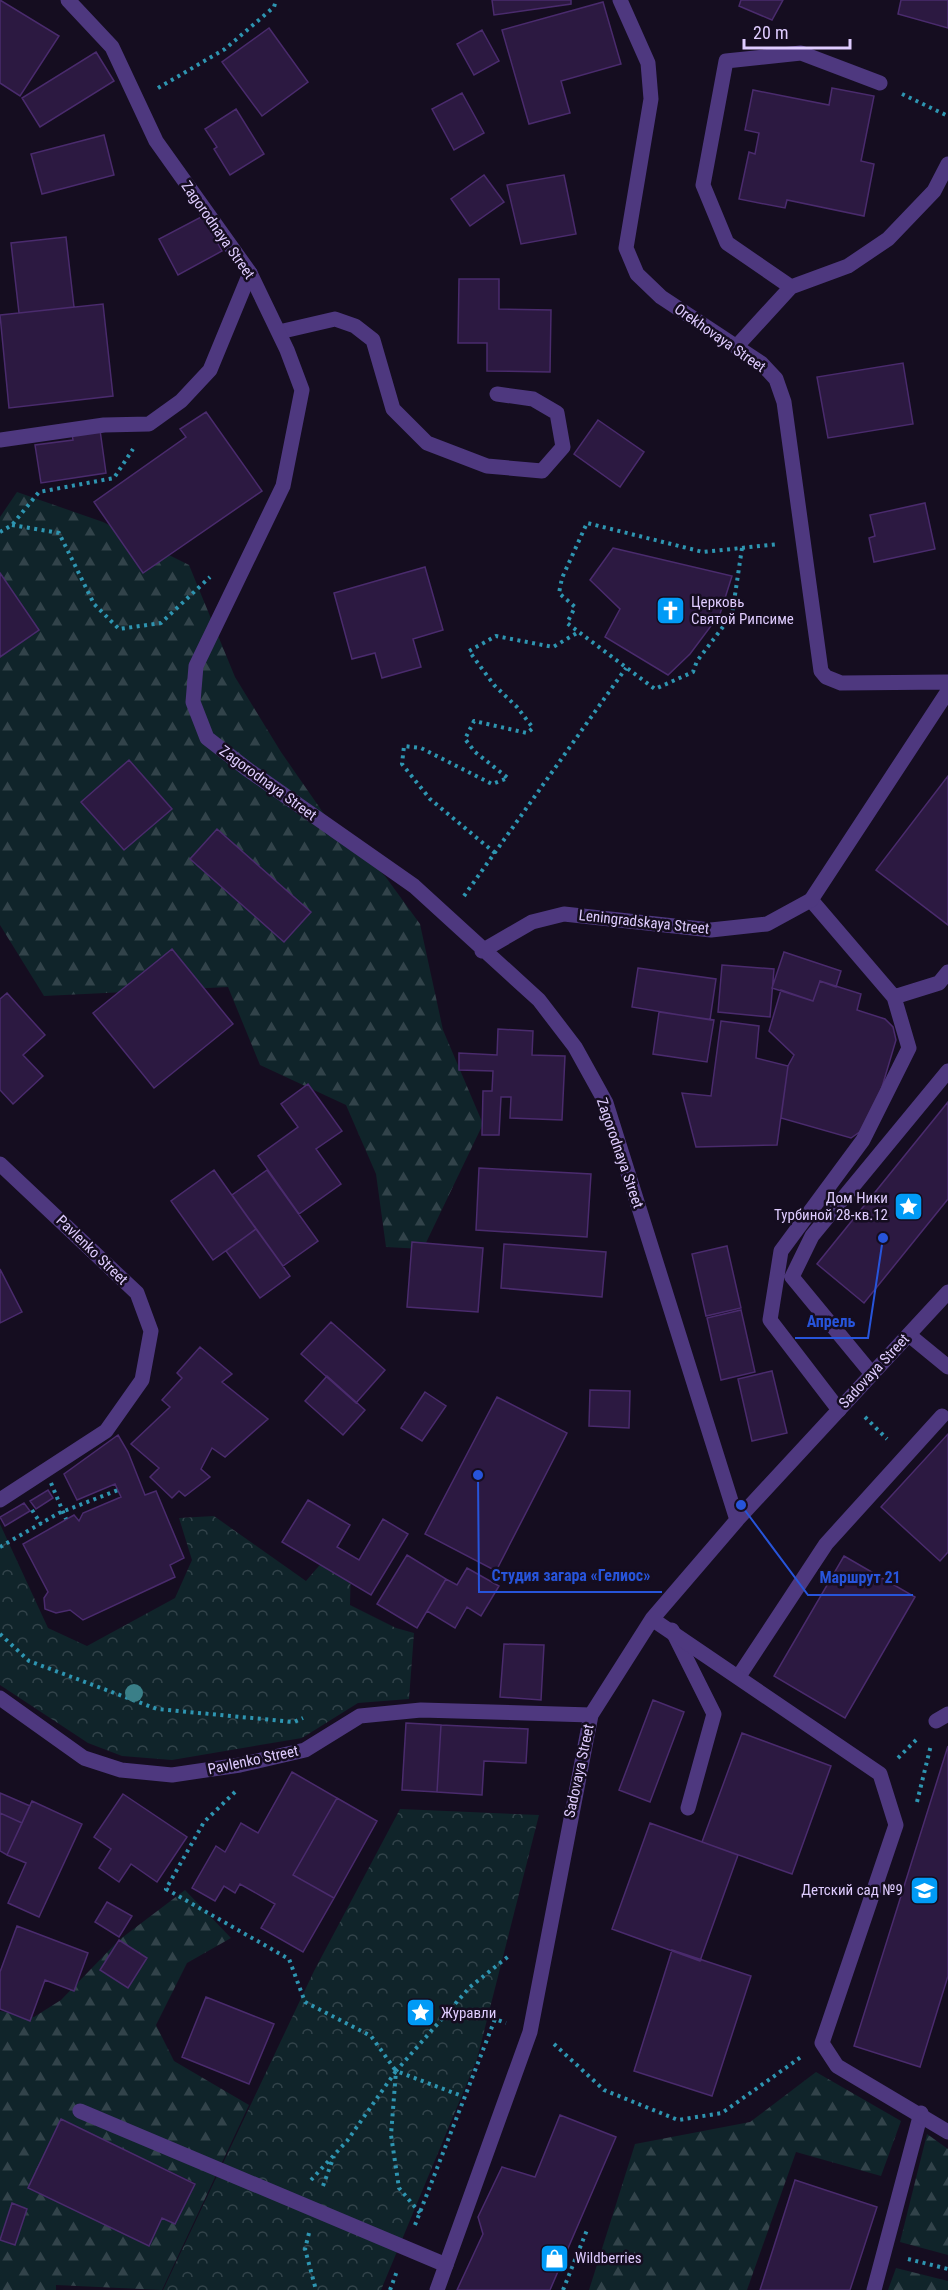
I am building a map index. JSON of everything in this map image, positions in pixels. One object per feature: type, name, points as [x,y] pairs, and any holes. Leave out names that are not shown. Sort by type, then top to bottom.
[{"type":"street","name":"Zagorodnaya Street","points":[[68,0],[112,47],[156,141],[250,273],[279,332],[302,390],[283,486],[196,666],[193,702],[207,738],[247,769],[414,886],[482,951],[539,1000],[575,1047],[606,1103],[737,1520]]},
{"type":"street","name":"Orekhovaya Street","points":[[620,0],[648,63],[651,99],[626,248],[637,274],[661,297],[761,363],[776,379],[784,402],[821,672],[826,677],[841,683],[948,682]]},
{"type":"street","points":[[790,287],[727,243],[703,185],[726,61],[801,53],[880,83]]},
{"type":"street","points":[[736,347],[790,287],[848,266],[888,239],[934,191],[948,164]]},
{"type":"street","points":[[0,440],[104,425],[149,424],[181,401],[210,370],[250,273]]},
{"type":"street","points":[[279,332],[334,319],[355,326],[373,340],[393,409],[427,443],[487,466],[542,471],[563,447],[557,413],[532,399],[497,394]]},
{"type":"street","name":"Leningradskaya Street","points":[[482,951],[532,922],[564,914],[711,930],[767,924],[811,900],[948,691]]},
{"type":"street","points":[[811,900],[894,997],[909,1048],[863,1140],[781,1251],[770,1320],[843,1405]]},
{"type":"street","points":[[894,997],[939,983],[948,972]]},
{"type":"street","points":[[872,1374],[792,1276],[812,1236],[948,1071]]},
{"type":"street","name":"Pavlenko Street","points":[[0,1164],[137,1293],[151,1331],[142,1380],[106,1431],[0,1500]]},
{"type":"street","name":"Sadovaya Street","points":[[437,2290],[530,2032],[591,1715],[652,1618],[737,1520],[948,1292]]},
{"type":"street","points":[[909,1335],[948,1367]]},
{"type":"street","points":[[739,1676],[826,1544],[942,1416]]},
{"type":"street","points":[[652,1618],[880,1774],[896,1824],[822,2043],[837,2066],[921,2113],[948,2132]]},
{"type":"street","points":[[672,1630],[714,1714],[688,1808]]},
{"type":"street","name":"Pavlenko Street","points":[[0,1698],[84,1758],[121,1770],[172,1775],[240,1766],[304,1750],[360,1716],[421,1710],[591,1715]]},
{"type":"street","points":[[80,2111],[446,2265]]},
{"type":"street","points":[[874,2290],[921,2113]]},
{"type":"path","points":[[137,100],[225,49],[274,7],[276,0]]},
{"type":"path","points":[[880,83],[948,116]]},
{"type":"path","points":[[0,532],[12,525],[39,492],[114,478],[149,424]]},
{"type":"path","points":[[742,548],[732,615],[697,661],[693,672],[655,689],[577,633],[567,623],[575,607],[559,593],[562,578],[587,523],[703,552],[804,541]]},
{"type":"path","points":[[12,525],[59,533],[79,578],[94,604],[119,629],[161,623],[207,578],[244,566]]},
{"type":"path","points":[[495,853],[430,799],[402,764],[404,746],[421,748],[492,784],[508,778],[475,752],[465,739],[474,721],[527,733],[533,728],[529,720],[494,685],[469,651],[496,636],[553,647],[577,633]]},
{"type":"path","points":[[448,919],[626,668]]},
{"type":"path","points":[[843,1405],[905,1457]]},
{"type":"path","points":[[51,1483],[66,1520]]},
{"type":"path","points":[[0,1547],[59,1513],[118,1490]]},
{"type":"path","points":[[0,1634],[29,1661],[157,1709],[294,1722],[305,1717]]},
{"type":"path","points":[[880,1774],[942,1717]]},
{"type":"path","points":[[238,1790],[204,1822],[166,1889],[289,1959],[305,2002],[371,2036],[396,2071],[462,2096]]},
{"type":"path","points":[[293,2201],[347,2141],[396,2071],[470,1987],[510,1955]]},
{"type":"path","points":[[390,2290],[495,2019],[530,2032],[555,2045],[604,2090],[678,2120],[722,2113],[822,2043]]},
{"type":"path","points":[[555,2045],[557,2034]]},
{"type":"path","points":[[396,2071],[391,2135],[399,2188],[420,2213]]},
{"type":"path","points":[[563,2290],[587,2230]]},
{"type":"path","points":[[884,2252],[948,2270]]},
{"type":"green space","points":[[17,492],[103,522],[189,565],[235,677],[281,752],[331,824],[385,876],[420,924],[443,1030],[483,1124],[423,1249],[386,1247],[376,1174],[346,1105],[260,1065],[228,987],[44,996],[0,925],[0,517]]},
{"type":"green space","points":[[214,1516],[306,1581],[330,1553],[351,1561],[350,1605],[396,1628],[414,1633],[409,1699],[358,1703],[302,1738],[172,1760],[122,1756],[88,1743],[0,1685],[0,1524],[48,1628],[87,1646],[175,1598],[192,1560],[179,1518]]},
{"type":"green space","points":[[400,1809],[539,1815],[477,2059],[381,2290],[163,2290],[314,1971]]},
{"type":"green space","points":[[185,1890],[231,1938],[187,1963],[156,2025],[174,2061],[249,2105],[162,2290],[56,2285],[56,2290],[0,2290],[0,2011],[34,2017],[61,2000],[119,1940]],"holes":[[[62,2120],[195,2183],[175,2224],[162,2218],[149,2246]]]},
{"type":"green space","points":[[816,2072],[901,2121],[881,2176],[796,2152],[747,2290],[589,2290],[635,2144],[750,2122]]},
{"type":"green space","points":[[927,2134],[948,2149],[948,2255],[900,2242]]},
{"type":"green space","points":[[896,2268],[948,2281],[948,2290],[888,2290]]},
{"type":"building","points":[[0,0],[59,36],[20,96],[0,83]]},
{"type":"building","points":[[492,0],[571,0],[571,4],[494,15]]},
{"type":"building","points":[[741,0],[783,0],[772,20],[739,6]]},
{"type":"building","points":[[901,0],[948,0],[948,28],[898,14]]},
{"type":"building","points":[[603,2],[621,64],[561,81],[570,113],[529,124],[502,30]]},
{"type":"building","points":[[269,28],[308,82],[262,116],[222,62]]},
{"type":"building","points":[[482,30],[499,61],[474,75],[457,44]]},
{"type":"building","points":[[96,52],[114,81],[40,127],[22,98]]},
{"type":"building","points":[[832,88],[874,96],[861,161],[874,164],[864,216],[787,200],[785,208],[739,199],[749,152],[755,154],[759,133],[745,130],[753,90],[829,105]]},
{"type":"building","points":[[462,93],[484,133],[454,150],[432,109]]},
{"type":"building","points":[[236,109],[264,154],[230,175],[214,149],[217,147],[205,129]]},
{"type":"building","points":[[104,135],[114,175],[42,194],[31,154]]},
{"type":"building","points":[[484,175],[504,202],[470,226],[451,199]]},
{"type":"building","points":[[564,175],[576,234],[521,244],[507,185]]},
{"type":"building","points":[[203,216],[222,251],[178,275],[159,239]]},
{"type":"building","points":[[66,237],[74,307],[19,313],[11,243]]},
{"type":"building","points":[[459,279],[499,279],[499,309],[551,310],[550,372],[487,371],[487,343],[458,343]]},
{"type":"building","points":[[103,304],[113,396],[9,408],[0,315]]},
{"type":"building","points":[[903,363],[913,424],[828,438],[817,377]]},
{"type":"building","points":[[206,412],[262,491],[143,573],[94,502],[186,437],[180,429]]},
{"type":"building","points":[[598,420],[644,452],[620,487],[574,454]]},
{"type":"building","points":[[100,430],[106,473],[41,483],[35,445],[73,440],[72,434]]},
{"type":"building","points":[[925,503],[935,549],[874,562],[869,538],[875,536],[870,515]]},
{"type":"building","name":"Церковь Святой Рипсиме","points":[[613,548],[732,576],[720,614],[690,654],[668,675],[605,637],[620,609],[590,580]]},
{"type":"building","points":[[425,567],[443,630],[413,639],[421,667],[382,678],[375,653],[352,659],[334,593]]},
{"type":"building","points":[[0,573],[39,630],[0,657]]},
{"type":"building","points":[[129,760],[172,809],[124,850],[81,802]]},
{"type":"building","points":[[948,776],[948,925],[876,870]]},
{"type":"building","points":[[217,829],[311,912],[284,942],[190,859]]},
{"type":"building","points":[[172,949],[233,1024],[154,1088],[93,1013]]},
{"type":"building","points":[[784,952],[841,971],[836,987],[820,981],[813,1001],[772,988]]},
{"type":"building","points":[[722,965],[774,969],[770,1017],[718,1012]]},
{"type":"building","points":[[638,968],[716,979],[710,1020],[632,1007]]},
{"type":"building","points":[[820,981],[861,994],[857,1010],[885,1019],[893,1027],[896,1040],[871,1124],[851,1138],[781,1118],[788,1066],[794,1055],[769,1031],[781,990],[813,1001]]},
{"type":"building","points":[[7,993],[45,1035],[23,1055],[43,1076],[13,1104],[0,1090],[0,999]]},
{"type":"building","points":[[659,1012],[714,1020],[707,1062],[653,1054]]},
{"type":"building","points":[[721,1021],[759,1026],[756,1058],[788,1066],[777,1145],[696,1147],[682,1093],[711,1096]]},
{"type":"building","points":[[498,1029],[533,1031],[532,1055],[565,1056],[562,1120],[510,1118],[511,1097],[501,1097],[499,1135],[482,1135],[483,1091],[492,1091],[493,1071],[459,1070],[459,1053],[497,1055]]},
{"type":"building","points":[[308,1084],[342,1131],[316,1149],[341,1184],[299,1214],[258,1156],[298,1127],[281,1104]]},
{"type":"building","points":[[948,1102],[948,1199],[864,1303],[817,1264]]},
{"type":"building","points":[[479,1168],[591,1174],[587,1237],[476,1230]]},
{"type":"building","points":[[214,1170],[256,1229],[213,1260],[171,1201]]},
{"type":"building","points":[[267,1170],[318,1241],[283,1266],[232,1195]]},
{"type":"building","points":[[256,1229],[290,1276],[260,1298],[226,1251]]},
{"type":"building","points":[[412,1242],[483,1248],[478,1312],[407,1307]]},
{"type":"building","points":[[504,1244],[606,1252],[602,1297],[501,1288]]},
{"type":"building","points":[[727,1246],[741,1308],[706,1316],[692,1254]]},
{"type":"building","points":[[0,1269],[22,1312],[0,1323]]},
{"type":"building","points":[[741,1310],[755,1372],[721,1380],[707,1318]]},
{"type":"building","points":[[331,1322],[385,1370],[356,1403],[301,1354]]},
{"type":"building","points":[[200,1347],[232,1374],[222,1382],[268,1419],[225,1457],[212,1448],[201,1469],[210,1477],[185,1496],[179,1491],[172,1498],[150,1477],[159,1468],[131,1444],[170,1407],[162,1400],[182,1378],[177,1373]]},
{"type":"building","points":[[772,1371],[787,1433],[752,1441],[738,1379]]},
{"type":"building","points":[[327,1376],[365,1410],[343,1435],[305,1401]]},
{"type":"building","points":[[590,1390],[630,1391],[629,1428],[589,1426]]},
{"type":"building","points":[[425,1392],[446,1406],[422,1441],[401,1428]]},
{"type":"building","points":[[497,1397],[567,1433],[496,1571],[425,1534]]},
{"type":"building","points":[[948,1434],[948,1552],[940,1561],[881,1507]]},
{"type":"building","points":[[118,1435],[128,1452],[145,1495],[156,1491],[184,1558],[170,1565],[175,1577],[83,1620],[70,1610],[56,1613],[45,1609],[44,1598],[48,1592],[23,1544],[74,1515],[79,1521],[83,1513],[121,1497],[115,1484],[77,1500],[64,1474]]},
{"type":"building","points":[[48,1490],[53,1498],[36,1509],[30,1501]]},
{"type":"building","points":[[308,1500],[350,1525],[337,1547],[359,1560],[383,1519],[408,1534],[371,1595],[282,1542]]},
{"type":"building","points":[[24,1503],[30,1511],[5,1526],[0,1517]]},
{"type":"building","points":[[407,1555],[446,1579],[417,1628],[377,1604]]},
{"type":"building","points":[[844,1556],[915,1597],[845,1718],[774,1676]]},
{"type":"building","points":[[467,1568],[499,1586],[481,1616],[467,1607],[455,1628],[427,1611],[446,1579],[457,1585]]},
{"type":"building","points":[[504,1644],[544,1645],[541,1700],[500,1697]]},
{"type":"building","points":[[653,1700],[684,1712],[650,1802],[619,1790]]},
{"type":"building","points":[[406,1723],[441,1725],[437,1792],[402,1790]]},
{"type":"building","points":[[441,1725],[528,1729],[526,1763],[484,1761],[482,1795],[437,1792]]},
{"type":"building","points":[[742,1733],[831,1766],[792,1874],[702,1842]]},
{"type":"building","name":"Детский сад №9","points":[[948,1746],[948,1976],[920,2067],[854,2046]]},
{"type":"building","points":[[292,1772],[337,1798],[293,1875],[334,1898],[303,1952],[261,1928],[275,1904],[240,1884],[235,1893],[224,1886],[215,1901],[192,1888],[216,1846],[225,1852],[241,1823],[258,1833]]},
{"type":"building","points":[[0,1793],[30,1806],[22,1823],[0,1813]]},
{"type":"building","points":[[123,1794],[187,1837],[157,1882],[131,1864],[119,1882],[99,1868],[111,1849],[94,1837]]},
{"type":"building","points":[[337,1798],[377,1821],[334,1898],[293,1875]]},
{"type":"building","points":[[32,1801],[82,1824],[39,1917],[8,1903],[26,1863],[7,1855]]},
{"type":"building","points":[[0,1813],[22,1823],[7,1855],[0,1851]]},
{"type":"building","points":[[650,1823],[738,1855],[700,1961],[612,1929]]},
{"type":"building","points":[[107,1902],[132,1916],[119,1937],[95,1922]]},
{"type":"building","points":[[17,1926],[88,1953],[74,1991],[45,1980],[30,2021],[0,2009],[0,1972]]},
{"type":"building","points":[[119,1940],[147,1958],[128,1988],[100,1970]]},
{"type":"building","points":[[672,1950],[751,1976],[712,2096],[634,2071]]},
{"type":"building","points":[[206,1997],[274,2024],[249,2084],[182,2057]]},
{"type":"building","points":[[560,2115],[616,2137],[550,2290],[457,2290],[483,2234],[478,2217],[502,2167],[535,2177]]},
{"type":"building","points":[[61,2119],[195,2184],[175,2224],[162,2218],[149,2246],[28,2188]]},
{"type":"building","points":[[795,2180],[877,2207],[850,2290],[760,2290]]},
{"type":"building","points":[[12,2203],[27,2209],[15,2245],[0,2240]]},
{"type":"place","name":"Церковь Святой Рипсиме","points":[[670,611]]},
{"type":"place","name":"Дом Ники Турбиной 28-кв.12","points":[[909,1207]]},
{"type":"place","name":"Апрель","points":[[883,1238]]},
{"type":"place","name":"Студия загара «Гелиос»","points":[[478,1475]]},
{"type":"place","name":"Маршрут 21","points":[[741,1505]]},
{"type":"place","name":"Детский сад №9","points":[[924,1890]]},
{"type":"place","name":"Журавли","points":[[420,2013]]},
{"type":"place","name":"Wildberries","points":[[554,2258]]}]
